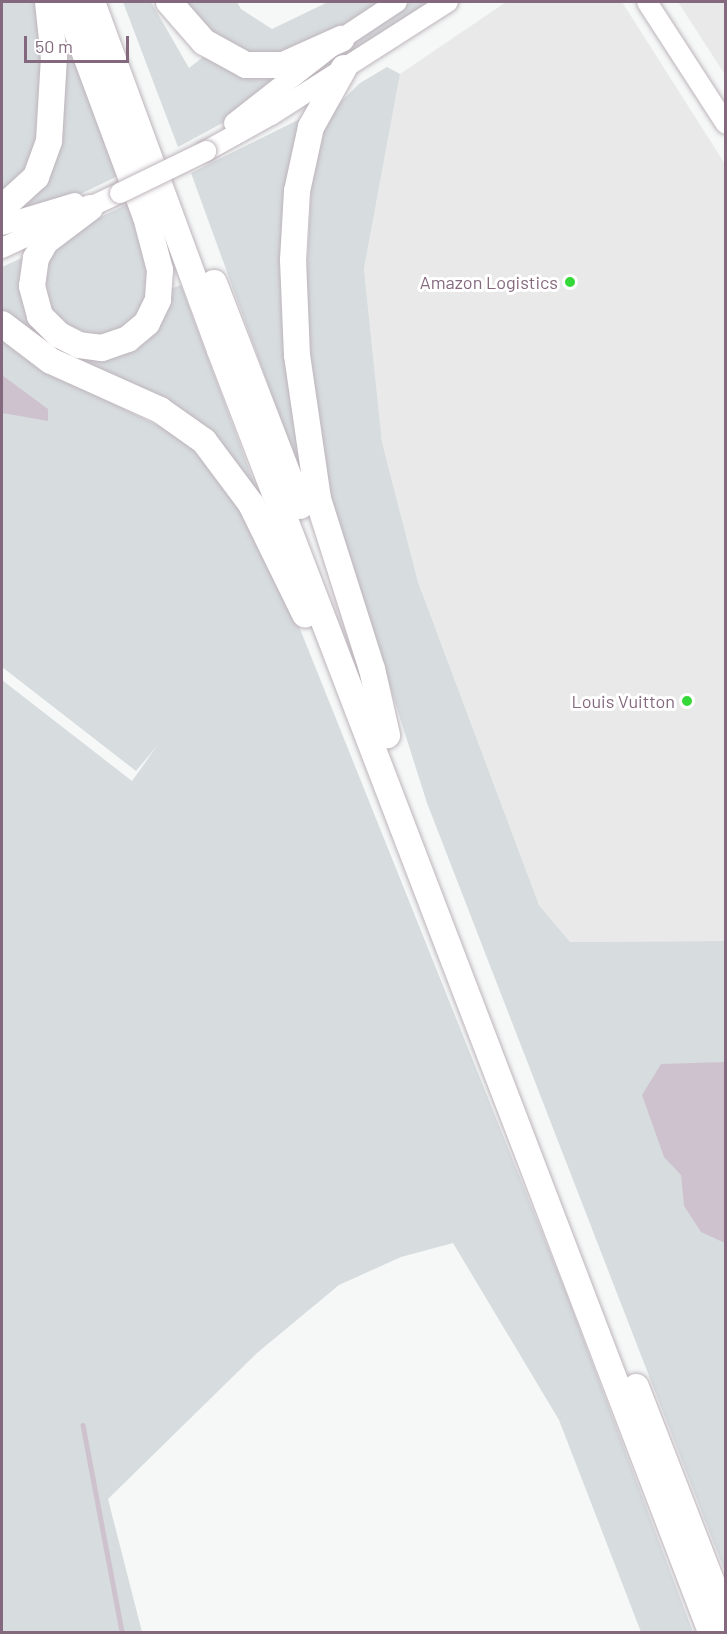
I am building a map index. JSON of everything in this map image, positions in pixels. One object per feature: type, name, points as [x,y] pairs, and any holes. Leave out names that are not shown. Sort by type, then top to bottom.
[{"type":"highway","points":[[2,208],[36,177],[50,141],[54,69],[48,2]]},
{"type":"highway","points":[[66,2],[153,235],[160,270],[158,300],[147,323],[128,339],[102,348],[79,345],[54,331],[35,305],[32,286],[36,258],[46,241],[90,208]]},
{"type":"highway","points":[[92,2],[726,1619]]},
{"type":"highway","points":[[109,2],[377,733],[711,1632]]},
{"type":"highway","points":[[169,2],[204,42],[246,65],[284,65],[341,39]]},
{"type":"highway","points":[[344,68],[311,127],[300,172],[293,260],[297,355],[318,499],[372,669],[377,733]]},
{"type":"highway","points":[[2,324],[62,367],[172,416],[215,453],[251,504],[337,681],[377,733]]},
{"type":"main road","points":[[203,147],[341,39],[397,2]]},
{"type":"main road","points":[[2,225],[117,189],[203,147],[344,68],[448,2]]},
{"type":"main road","points":[[647,2],[726,124]]},
{"type":"main road","points":[[2,248],[90,208],[117,189]]},
{"type":"shaded area","points":[[2,2],[37,2],[41,71],[38,143],[25,172],[2,199]]},
{"type":"shaded area","points":[[53,2],[122,174],[70,199],[12,215],[37,187]]},
{"type":"shaded area","points":[[123,2],[151,2],[189,68],[208,53],[273,80],[243,112],[178,147]]},
{"type":"shaded area","points":[[180,2],[237,2],[241,9],[272,29],[328,2],[384,2],[285,60],[230,53]]},
{"type":"shaded area","points":[[411,2],[436,2],[266,109],[323,59]]},
{"type":"shaded area","points":[[506,2],[622,2],[725,164],[725,941],[570,942],[539,905],[418,582],[382,442],[364,269],[400,74]]},
{"type":"shaded area","points":[[678,2],[725,2],[725,75],[720,67]]},
{"type":"shaded area","points":[[387,67],[400,74],[364,269],[382,442],[418,582],[539,905],[570,942],[725,941],[725,1572],[427,803],[323,475],[305,313],[312,167],[327,115],[360,83]]},
{"type":"shaded area","points":[[306,116],[296,146],[306,489],[191,173]]},
{"type":"shaded area","points":[[134,201],[151,285],[140,317],[108,337],[69,331],[50,311],[44,269],[56,246],[90,222]]},
{"type":"shaded area","points":[[30,254],[59,349],[161,323],[167,311],[170,289],[181,285],[259,496],[238,470],[2,316],[2,267]]},
{"type":"shaded area","points":[[2,340],[41,368],[183,438],[228,486],[296,619],[565,1290],[693,1632],[641,1632],[559,1420],[453,1243],[401,1257],[339,1285],[257,1353],[108,1499],[142,1632],[2,1632],[2,680],[132,781],[157,746],[136,771],[2,667]]},
{"type":"shaded area","points":[[2,375],[48,409],[48,421],[2,413]]},
{"type":"shaded area","points":[[726,1062],[725,1243],[701,1232],[684,1206],[681,1175],[664,1157],[642,1095],[661,1064]]},
{"type":"waterway","points":[[83,1425],[122,1632]]},
{"type":"place","name":"Amazon Logistics","points":[[570,282]]},
{"type":"place","name":"Louis Vuitton","points":[[687,701]]}]
